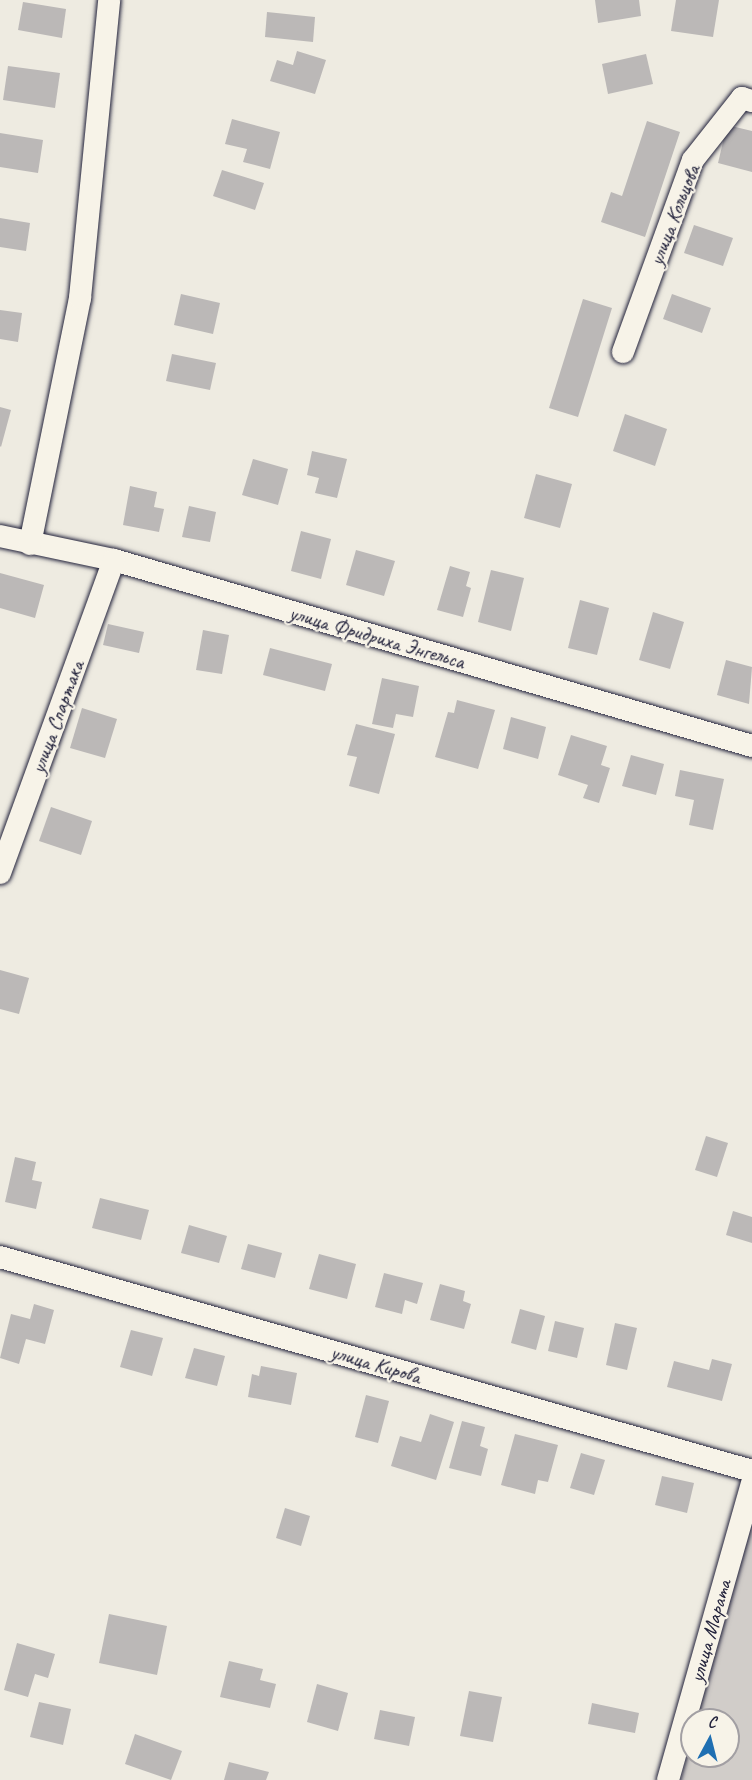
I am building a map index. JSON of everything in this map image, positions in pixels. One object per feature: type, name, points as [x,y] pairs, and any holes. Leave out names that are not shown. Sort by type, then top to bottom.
[{"type":"street","points":[[30,544],[80,298],[109,0]]},
{"type":"street","name":"улица Кольцова","points":[[623,352],[693,160],[742,98],[752,101]]},
{"type":"street","name":"улица Фридриха Энгельса","points":[[0,536],[114,560],[752,746]]},
{"type":"street","name":"улица Спартака","points":[[0,873],[114,560]]},
{"type":"street","name":"улица Кирова","points":[[0,1257],[752,1471]]},
{"type":"street","name":"улица Марата","points":[[668,1780],[752,1483]]},
{"type":"shaded area","points":[[752,1508],[752,1780],[681,1780],[684,1768],[740,1768],[740,1708],[699,1708]]},
{"type":"building","points":[[595,0],[639,0],[641,16],[598,23]]},
{"type":"building","points":[[676,0],[719,0],[713,37],[671,31]]},
{"type":"building","points":[[23,2],[66,9],[62,38],[18,30]]},
{"type":"building","points":[[267,12],[315,17],[313,42],[265,37]]},
{"type":"building","points":[[297,51],[326,60],[315,94],[270,81],[277,60],[293,65]]},
{"type":"building","points":[[646,54],[653,84],[608,94],[602,64]]},
{"type":"building","points":[[8,66],[60,73],[55,108],[3,100]]},
{"type":"building","points":[[232,119],[280,132],[270,169],[243,162],[247,149],[225,144]]},
{"type":"building","points":[[647,121],[680,132],[645,237],[601,222],[611,192],[622,196]]},
{"type":"building","points":[[727,125],[752,131],[752,172],[718,163]]},
{"type":"building","points":[[0,133],[43,140],[38,173],[0,167]]},
{"type":"building","points":[[222,170],[264,183],[255,210],[213,196]]},
{"type":"building","points":[[0,218],[30,223],[26,251],[0,247]]},
{"type":"building","points":[[694,225],[733,238],[723,266],[684,253]]},
{"type":"building","points":[[181,294],[220,303],[213,334],[174,325]]},
{"type":"building","points":[[672,294],[711,308],[702,333],[663,319]]},
{"type":"building","points":[[583,299],[612,308],[578,417],[549,408]]},
{"type":"building","points":[[0,310],[22,313],[18,342],[0,339]]},
{"type":"building","points":[[172,354],[216,363],[210,390],[166,381]]},
{"type":"building","points":[[0,407],[11,410],[1,447],[0,446]]},
{"type":"building","points":[[625,414],[667,429],[655,466],[613,451]]},
{"type":"building","points":[[312,451],[347,459],[337,498],[315,493],[319,478],[307,475]]},
{"type":"building","points":[[253,459],[288,469],[278,505],[242,495]]},
{"type":"building","points":[[536,474],[572,484],[560,528],[524,518]]},
{"type":"building","points":[[130,486],[157,492],[154,507],[164,509],[159,532],[123,525]]},
{"type":"building","points":[[189,506],[216,512],[210,542],[182,537]]},
{"type":"building","points":[[301,531],[331,539],[321,579],[291,571]]},
{"type":"building","points":[[356,550],[395,561],[384,596],[346,585]]},
{"type":"building","points":[[450,566],[470,572],[466,586],[471,588],[463,617],[437,610]]},
{"type":"building","points":[[491,570],[524,578],[511,631],[478,622]]},
{"type":"building","points":[[0,573],[44,585],[35,618],[0,608]]},
{"type":"building","points":[[580,600],[609,608],[597,655],[568,648]]},
{"type":"building","points":[[653,612],[684,622],[670,669],[639,660]]},
{"type":"building","points":[[108,624],[144,632],[139,653],[103,645]]},
{"type":"building","points":[[203,630],[229,635],[222,674],[196,670]]},
{"type":"building","points":[[270,648],[332,664],[325,691],[263,675]]},
{"type":"building","points":[[726,660],[752,667],[749,704],[717,695]]},
{"type":"building","points":[[382,678],[419,686],[413,717],[396,714],[393,728],[372,724]]},
{"type":"building","points":[[457,700],[495,710],[478,769],[435,757],[448,712],[454,713]]},
{"type":"building","points":[[82,708],[117,719],[105,758],[70,748]]},
{"type":"building","points":[[511,717],[546,727],[538,759],[503,749]]},
{"type":"building","points":[[356,724],[395,734],[379,794],[349,786],[357,757],[347,755]]},
{"type":"building","points":[[571,735],[607,746],[601,765],[610,768],[599,803],[583,798],[588,785],[558,775]]},
{"type":"building","points":[[631,755],[664,764],[656,795],[622,786]]},
{"type":"building","points":[[680,770],[724,779],[713,830],[689,825],[694,800],[675,796]]},
{"type":"building","points":[[51,807],[92,821],[81,855],[39,841]]},
{"type":"building","points":[[0,970],[29,978],[19,1014],[0,1009]]},
{"type":"building","points":[[706,1136],[728,1143],[717,1177],[695,1170]]},
{"type":"building","points":[[15,1157],[36,1162],[32,1180],[42,1182],[36,1209],[5,1202]]},
{"type":"building","points":[[100,1198],[149,1210],[141,1240],[92,1228]]},
{"type":"building","points":[[733,1211],[752,1217],[752,1243],[726,1235]]},
{"type":"building","points":[[189,1225],[227,1236],[219,1263],[181,1253]]},
{"type":"building","points":[[248,1244],[282,1253],[275,1278],[241,1269]]},
{"type":"building","points":[[319,1254],[356,1264],[347,1299],[309,1289]]},
{"type":"building","points":[[384,1273],[423,1283],[417,1304],[405,1300],[402,1314],[375,1307]]},
{"type":"building","points":[[440,1284],[465,1291],[463,1301],[471,1304],[464,1329],[430,1320]]},
{"type":"building","points":[[34,1304],[54,1310],[45,1344],[26,1339],[19,1364],[0,1358],[11,1314],[30,1319]]},
{"type":"building","points":[[520,1309],[545,1316],[536,1350],[511,1343]]},
{"type":"building","points":[[555,1321],[584,1328],[577,1358],[548,1351]]},
{"type":"building","points":[[615,1323],[637,1328],[627,1370],[606,1365]]},
{"type":"building","points":[[131,1330],[163,1338],[152,1376],[120,1367]]},
{"type":"building","points":[[194,1348],[225,1356],[217,1386],[185,1378]]},
{"type":"building","points":[[712,1359],[732,1364],[722,1401],[667,1387],[674,1361],[709,1370]]},
{"type":"building","points":[[261,1366],[297,1373],[291,1405],[248,1397],[252,1374],[259,1376]]},
{"type":"building","points":[[366,1395],[389,1401],[378,1443],[355,1437]]},
{"type":"building","points":[[430,1414],[454,1422],[436,1480],[391,1466],[400,1436],[421,1442]]},
{"type":"building","points":[[462,1421],[485,1427],[480,1446],[488,1449],[481,1476],[449,1468]]},
{"type":"building","points":[[515,1434],[558,1445],[548,1482],[538,1480],[535,1494],[501,1485]]},
{"type":"building","points":[[581,1453],[605,1460],[594,1495],[570,1488]]},
{"type":"building","points":[[662,1476],[694,1483],[687,1513],[655,1505]]},
{"type":"building","points":[[285,1508],[310,1516],[301,1546],[276,1538]]},
{"type":"building","points":[[109,1614],[167,1626],[157,1675],[99,1663]]},
{"type":"building","points":[[17,1643],[55,1654],[48,1678],[35,1674],[28,1697],[4,1690]]},
{"type":"building","points":[[229,1661],[263,1669],[260,1680],[276,1684],[270,1708],[220,1697]]},
{"type":"building","points":[[317,1684],[348,1693],[338,1731],[307,1722]]},
{"type":"building","points":[[469,1691],[502,1697],[493,1742],[460,1736]]},
{"type":"building","points":[[39,1702],[71,1709],[63,1745],[30,1737]]},
{"type":"building","points":[[592,1703],[639,1713],[635,1733],[588,1724]]},
{"type":"building","points":[[380,1710],[415,1717],[409,1746],[374,1739]]},
{"type":"building","points":[[135,1734],[182,1751],[171,1780],[125,1764]]},
{"type":"building","points":[[229,1762],[269,1772],[266,1780],[224,1780]]}]
